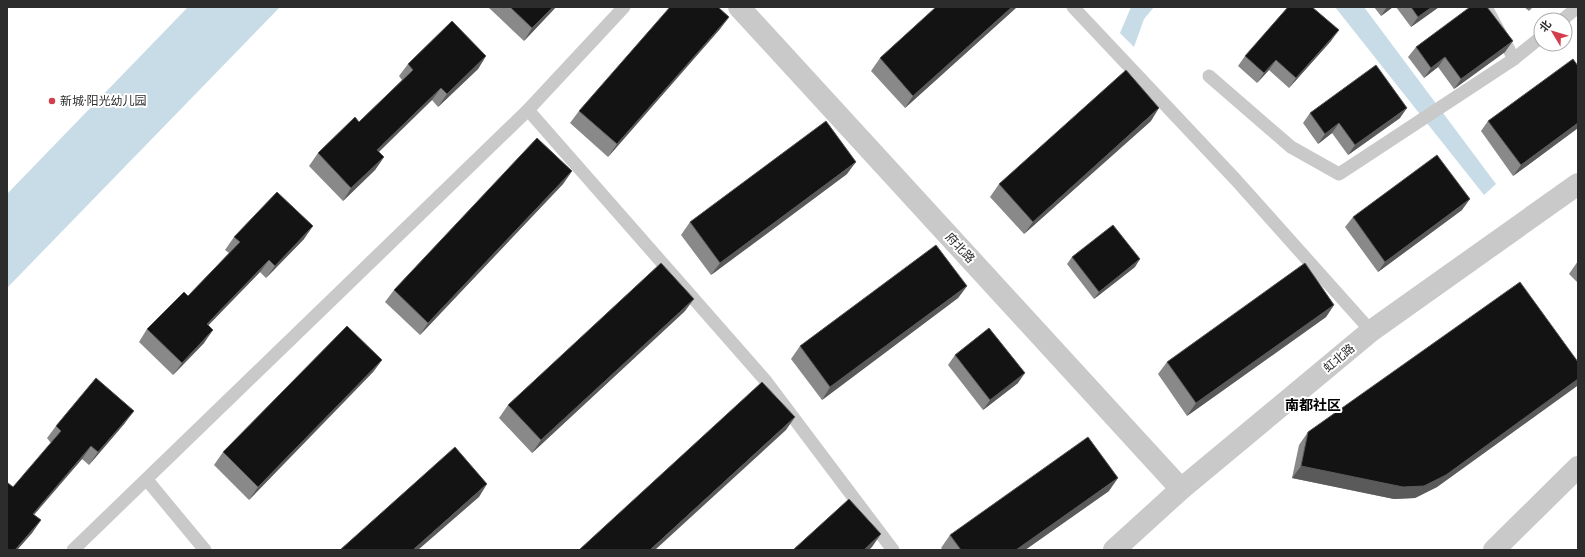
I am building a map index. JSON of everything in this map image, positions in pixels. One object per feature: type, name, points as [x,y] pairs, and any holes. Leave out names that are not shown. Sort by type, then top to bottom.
[{"type":"street","name":"府北路","points":[[739,7],[1181,489]]},
{"type":"street","name":"虹北路","points":[[1122,547],[1181,489],[1370,331],[1578,184]]},
{"type":"street","points":[[1494,550],[1578,466]]},
{"type":"lane","points":[[73,550],[528,110],[624,7]]},
{"type":"lane","points":[[1073,7],[1236,180],[1370,331]]},
{"type":"lane","points":[[1486,7],[1514,59]]},
{"type":"lane","points":[[1209,76],[1291,147],[1339,174],[1514,59],[1533,44]]},
{"type":"lane","points":[[528,110],[765,380],[891,549]]},
{"type":"lane","points":[[147,480],[205,550]]},
{"type":"water","points":[[188,7],[280,7],[7,288],[7,194]]},
{"type":"water","points":[[1131,7],[1154,7],[1144,19],[1134,47],[1120,33]]},
{"type":"water","points":[[1335,7],[1364,7],[1496,184],[1484,195]]},
{"type":"building","points":[[510,7],[553,7],[532,28]]},
{"type":"building","points":[[670,7],[718,7],[729,17],[617,144],[579,111]]},
{"type":"building","points":[[936,7],[1012,7],[913,96],[880,58]]},
{"type":"building","points":[[1288,7],[1312,7],[1339,30],[1296,78],[1276,60],[1264,73],[1245,56]]},
{"type":"building","points":[[1411,7],[1432,7],[1418,17]]},
{"type":"building","points":[[1470,7],[1487,7],[1513,41],[1461,79],[1445,57],[1431,68],[1416,47]]},
{"type":"building","points":[[452,21],[486,56],[447,94],[441,88],[377,150],[384,157],[351,188],[318,153],[355,117],[359,122],[413,70],[408,64]]},
{"type":"building","points":[[1573,59],[1578,66],[1578,123],[1521,165],[1488,121]]},
{"type":"building","points":[[1376,65],[1407,108],[1355,145],[1339,123],[1325,134],[1310,113]]},
{"type":"building","points":[[1126,70],[1159,108],[1033,222],[999,184]]},
{"type":"building","points":[[826,121],[856,162],[720,263],[690,222]]},
{"type":"building","points":[[537,138],[572,171],[428,323],[394,290]]},
{"type":"building","points":[[1437,155],[1470,199],[1385,262],[1353,217]]},
{"type":"building","points":[[277,192],[313,226],[275,266],[269,260],[207,324],[213,330],[182,363],[147,329],[184,292],[188,296],[240,242],[234,237]]},
{"type":"building","points":[[1113,225],[1140,259],[1099,292],[1072,257]]},
{"type":"building","points":[[936,245],[967,286],[830,387],[800,346]]},
{"type":"building","points":[[661,263],[694,299],[541,440],[508,405]]},
{"type":"building","points":[[1305,263],[1334,305],[1196,403],[1167,362]]},
{"type":"building","points":[[1520,282],[1578,362],[1578,379],[1446,475],[1424,486],[1403,487],[1301,466],[1308,432]]},
{"type":"building","points":[[347,326],[382,360],[258,487],[223,452]]},
{"type":"building","points":[[989,328],[1025,373],[990,400],[955,355]]},
{"type":"building","points":[[96,378],[134,411],[98,452],[91,446],[33,514],[41,520],[15,550],[7,550],[8,483],[13,487],[61,431],[56,426]]},
{"type":"building","points":[[762,382],[795,417],[650,550],[579,550]]},
{"type":"building","points":[[1088,437],[1118,478],[1016,550],[961,550],[950,535]]},
{"type":"building","points":[[455,447],[487,484],[413,550],[340,550]]},
{"type":"building","points":[[849,499],[881,534],[864,550],[793,550]]},
{"type":"place","name":"新城·阳光幼儿园","points":[[52,101]]},
{"type":"district","name":"南都社区","points":[[1313,405]]}]
